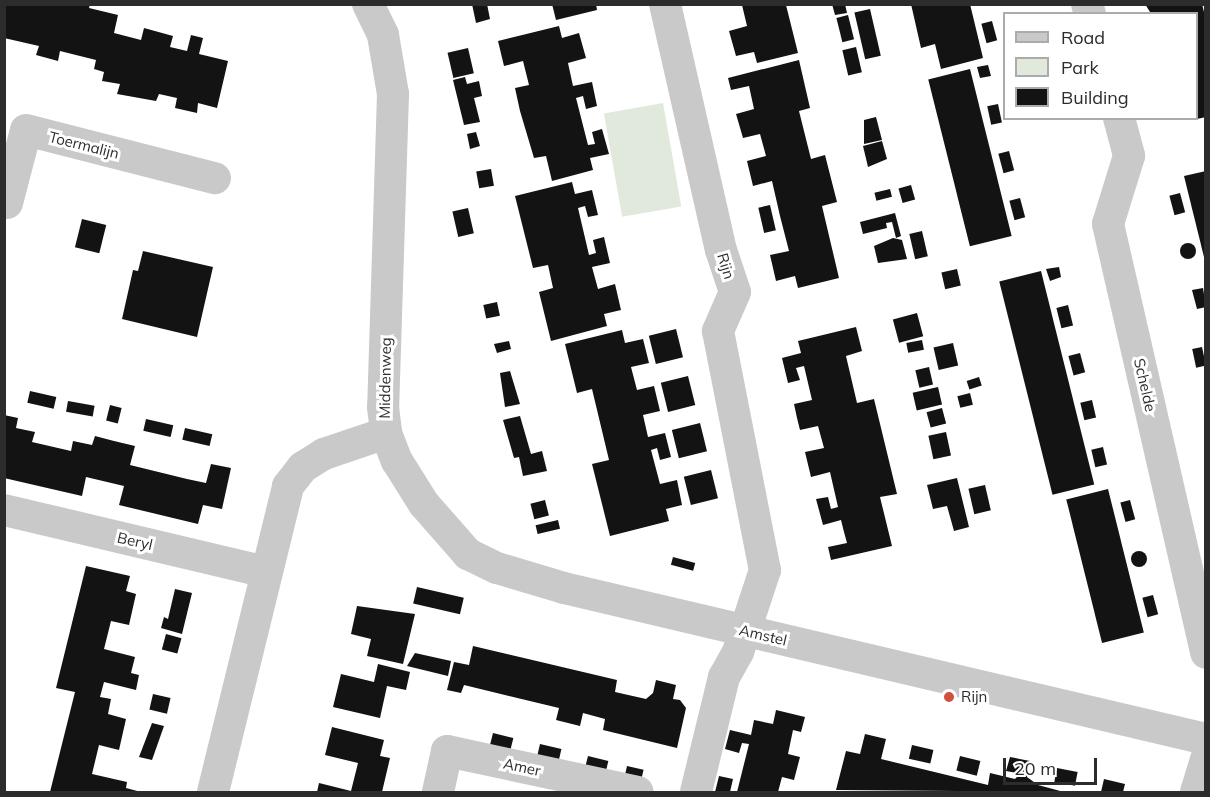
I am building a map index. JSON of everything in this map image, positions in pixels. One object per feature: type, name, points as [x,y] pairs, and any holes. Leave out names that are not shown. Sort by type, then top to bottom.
[{"type":"street","name":"Middenweg","points":[[213,792],[266,572],[293,477],[324,454],[386,433],[383,408],[393,94],[383,35],[368,4]]},
{"type":"street","name":"Rijn","points":[[665,4],[719,240],[735,292],[718,331],[765,570],[746,630]]},
{"type":"street","name":"Schelde","points":[[1120,120],[1129,156],[1108,224],[1206,653]]},
{"type":"street","name":"Toermalijn","points":[[5,207],[26,130],[215,178]]},
{"type":"street","name":"Amstel","points":[[386,433],[397,461],[436,521],[468,554],[482,562],[564,588],[1206,739]]},
{"type":"street","name":"Beryl","points":[[4,510],[266,572]]},
{"type":"street","points":[[696,792],[724,677],[746,630]]},
{"type":"street","name":"Amer","points":[[438,792],[447,751],[638,792]]},
{"type":"street","points":[[1196,792],[1206,760]]},
{"type":"green space","points":[[663,103],[681,206],[622,217],[604,113]]},
{"type":"building","points":[[4,4],[90,4],[89,8],[118,15],[114,33],[141,40],[144,28],[173,36],[170,47],[187,51],[191,35],[203,38],[199,54],[228,61],[217,108],[198,103],[197,113],[175,108],[177,98],[159,94],[156,101],[117,94],[120,84],[102,81],[104,72],[94,69],[96,60],[60,51],[58,61],[36,55],[39,46],[4,38]]},
{"type":"building","points":[[472,4],[487,4],[490,19],[476,23]]},
{"type":"building","points":[[552,4],[596,4],[597,10],[556,20]]},
{"type":"building","points":[[832,4],[845,4],[847,13],[835,15]]},
{"type":"building","points":[[911,4],[970,4],[983,58],[941,69],[935,44],[921,48]]},
{"type":"building","points":[[1145,4],[1202,4],[1206,20],[1206,117],[1198,119],[1198,12],[1150,12]]},
{"type":"building","points":[[742,5],[786,5],[798,53],[757,63],[754,52],[736,56],[729,31],[747,26]]},
{"type":"building","points":[[870,9],[881,56],[865,59],[854,13]]},
{"type":"building","points":[[848,15],[854,39],[842,42],[836,18]]},
{"type":"building","points":[[992,21],[997,40],[987,43],[981,24]]},
{"type":"building","points":[[559,26],[562,38],[579,33],[586,58],[568,63],[573,86],[592,82],[597,106],[586,109],[583,96],[576,98],[588,145],[595,144],[592,132],[602,129],[609,154],[590,158],[593,170],[552,181],[546,156],[534,158],[520,111],[515,88],[529,85],[523,61],[504,66],[498,41]]},
{"type":"building","points":[[856,47],[862,72],[848,75],[842,50]]},
{"type":"building","points":[[468,48],[474,73],[453,78],[448,53]]},
{"type":"building","points":[[799,60],[810,108],[799,111],[811,159],[825,155],[837,202],[822,206],[839,278],[798,288],[795,276],[776,281],[770,255],[789,251],[772,181],[753,186],[747,161],[766,156],[760,134],[743,138],[736,114],[754,109],[749,86],[731,90],[728,78]]},
{"type":"building","points":[[988,65],[991,76],[980,78],[977,67]]},
{"type":"building","points":[[970,69],[1012,236],[970,246],[928,79]]},
{"type":"building","points":[[465,77],[467,84],[479,81],[482,96],[474,98],[480,122],[464,125],[453,80]]},
{"type":"building","points":[[998,104],[1002,123],[991,125],[987,106]]},
{"type":"building","points":[[876,117],[882,140],[864,144],[864,120]]},
{"type":"building","points":[[476,132],[480,146],[470,149],[467,134]]},
{"type":"building","points":[[882,141],[887,159],[868,167],[863,146]]},
{"type":"building","points":[[1009,151],[1014,170],[1004,173],[998,154]]},
{"type":"building","points":[[491,169],[494,186],[479,188],[476,172]]},
{"type":"building","points":[[1206,171],[1206,261],[1205,261],[1184,176]]},
{"type":"building","points":[[572,182],[575,194],[592,190],[598,215],[588,217],[585,206],[578,208],[589,255],[596,253],[593,240],[604,237],[610,263],[592,267],[598,289],[615,284],[621,310],[604,314],[607,326],[551,341],[539,292],[553,288],[548,265],[533,268],[515,196]]},
{"type":"building","points":[[911,185],[915,199],[903,203],[899,189]]},
{"type":"building","points":[[890,189],[892,197],[876,201],[874,193]]},
{"type":"building","points":[[1180,193],[1185,212],[1175,215],[1169,196]]},
{"type":"building","points":[[1020,198],[1025,217],[1015,220],[1009,201]]},
{"type":"building","points":[[770,205],[776,230],[764,233],[758,208]]},
{"type":"building","points":[[468,208],[474,233],[458,237],[452,212]]},
{"type":"building","points":[[895,213],[901,236],[896,238],[892,222],[886,223],[887,228],[863,234],[860,222]]},
{"type":"building","points":[[82,219],[106,225],[99,253],[75,247]]},
{"type":"building","points":[[922,231],[928,256],[915,259],[909,234]]},
{"type":"building","points":[[893,238],[902,240],[907,259],[878,263],[874,246]]},
{"type":"building","points":[[1185,243],[1191,243],[1196,251],[1194,257],[1185,259],[1180,254],[1180,248]]},
{"type":"building","points":[[143,251],[213,267],[197,337],[122,319],[133,270],[138,271]]},
{"type":"building","points":[[1059,267],[1061,277],[1050,281],[1046,269]]},
{"type":"building","points":[[957,269],[961,286],[945,289],[941,273]]},
{"type":"building","points":[[1041,271],[1094,484],[1053,495],[999,281]]},
{"type":"building","points":[[1203,288],[1206,307],[1197,309],[1192,290]]},
{"type":"building","points":[[497,302],[500,316],[486,319],[483,305]]},
{"type":"building","points":[[1068,305],[1073,325],[1061,328],[1056,308]]},
{"type":"building","points":[[917,313],[923,336],[899,343],[893,319]]},
{"type":"building","points":[[856,327],[862,351],[846,356],[857,403],[874,399],[897,494],[880,497],[892,546],[831,560],[828,547],[847,543],[841,520],[823,525],[816,499],[828,497],[831,509],[838,507],[830,472],[811,477],[805,452],[824,448],[818,426],[800,430],[797,418],[794,404],[812,400],[804,366],[796,368],[800,380],[788,383],[782,358],[801,353],[798,341]]},
{"type":"building","points":[[676,329],[683,357],[656,364],[649,336]]},
{"type":"building","points":[[622,330],[625,343],[643,339],[649,363],[631,367],[637,390],[654,386],[660,411],[643,415],[648,437],[665,433],[671,457],[660,460],[657,448],[651,450],[660,484],[677,480],[682,505],[666,509],[669,521],[610,536],[592,464],[609,460],[592,389],[577,393],[565,344]]},
{"type":"building","points":[[922,340],[924,350],[908,353],[906,343]]},
{"type":"building","points":[[509,341],[511,349],[497,353],[494,344]]},
{"type":"building","points":[[953,343],[958,365],[939,370],[934,347]]},
{"type":"building","points":[[1202,347],[1206,366],[1196,368],[1192,349]]},
{"type":"building","points":[[1080,353],[1085,372],[1074,375],[1068,356]]},
{"type":"building","points":[[929,367],[933,385],[919,388],[915,370]]},
{"type":"building","points":[[510,371],[520,404],[505,407],[500,373]]},
{"type":"building","points":[[688,376],[695,405],[668,412],[661,383]]},
{"type":"building","points":[[979,377],[982,386],[969,390],[967,381]]},
{"type":"building","points":[[938,387],[942,405],[917,410],[913,393]]},
{"type":"building","points":[[30,391],[56,397],[54,409],[27,403]]},
{"type":"building","points":[[970,393],[973,405],[960,408],[957,396]]},
{"type":"building","points":[[1092,400],[1096,418],[1084,420],[1080,403]]},
{"type":"building","points":[[68,401],[95,406],[93,417],[66,412]]},
{"type":"building","points":[[110,405],[122,408],[118,423],[106,421]]},
{"type":"building","points":[[942,408],[946,423],[931,428],[927,412]]},
{"type":"building","points":[[4,415],[18,418],[16,428],[35,432],[32,442],[71,451],[73,441],[92,445],[95,436],[135,446],[130,465],[187,479],[206,483],[211,464],[231,468],[222,509],[203,505],[198,524],[119,505],[124,486],[86,477],[82,496],[4,478]]},
{"type":"building","points":[[520,416],[531,454],[542,451],[547,471],[523,476],[519,457],[514,458],[503,420]]},
{"type":"building","points":[[146,419],[173,425],[171,437],[143,431]]},
{"type":"building","points":[[700,423],[707,451],[679,458],[672,430]]},
{"type":"building","points":[[185,428],[212,434],[210,446],[182,440]]},
{"type":"building","points":[[946,432],[951,455],[933,459],[928,436]]},
{"type":"building","points":[[1103,447],[1107,465],[1095,467],[1091,450]]},
{"type":"building","points":[[711,470],[718,498],[691,505],[684,477]]},
{"type":"building","points":[[957,478],[969,527],[954,531],[947,506],[933,509],[927,485]]},
{"type":"building","points":[[985,485],[991,510],[974,514],[968,489]]},
{"type":"building","points":[[1108,489],[1144,633],[1102,643],[1066,499]]},
{"type":"building","points":[[545,500],[549,516],[534,519],[530,504]]},
{"type":"building","points":[[1130,500],[1135,519],[1126,522],[1120,503]]},
{"type":"building","points":[[558,520],[560,529],[538,534],[536,525]]},
{"type":"building","points":[[1136,551],[1142,551],[1147,559],[1145,565],[1136,567],[1131,562],[1131,556]]},
{"type":"building","points":[[673,557],[695,563],[693,571],[671,565]]},
{"type":"building","points":[[86,566],[130,576],[126,591],[136,594],[129,625],[111,621],[104,649],[135,657],[131,673],[139,675],[136,690],[104,682],[100,697],[111,699],[108,714],[126,719],[119,750],[99,745],[92,774],[127,782],[126,788],[141,792],[50,792],[75,692],[56,688]]},
{"type":"building","points":[[417,587],[464,598],[460,614],[413,604]]},
{"type":"building","points":[[175,589],[192,593],[182,634],[161,628],[164,617],[168,619]]},
{"type":"building","points":[[1153,595],[1158,614],[1148,617],[1142,598]]},
{"type":"building","points":[[357,606],[415,614],[403,664],[367,656],[371,639],[351,634]]},
{"type":"building","points":[[166,634],[181,638],[177,654],[162,649]]},
{"type":"building","points":[[473,646],[617,680],[615,692],[646,699],[653,693],[656,680],[676,685],[673,699],[680,700],[686,708],[677,748],[603,730],[605,719],[583,713],[580,726],[556,720],[559,708],[464,685],[461,693],[447,690],[454,662],[469,665]]},
{"type":"building","points":[[415,653],[451,661],[448,676],[407,666]]},
{"type":"building","points":[[378,664],[410,672],[406,690],[387,686],[380,718],[333,707],[341,674],[374,682]]},
{"type":"building","points":[[153,694],[171,698],[167,714],[149,710]]},
{"type":"building","points":[[776,710],[805,717],[801,732],[793,730],[788,754],[800,757],[794,780],[782,777],[778,792],[737,792],[749,744],[742,743],[739,753],[725,749],[730,730],[751,735],[754,720],[773,724]]},
{"type":"building","points":[[152,723],[164,726],[152,760],[139,757]]},
{"type":"building","points":[[332,727],[384,740],[380,756],[390,758],[382,792],[317,792],[319,783],[351,791],[358,763],[325,755]]},
{"type":"building","points":[[493,733],[513,738],[510,753],[489,748]]},
{"type":"building","points":[[865,734],[886,739],[881,759],[988,785],[990,773],[1015,779],[1017,773],[1006,771],[1010,757],[1030,761],[1027,777],[1038,785],[1064,792],[836,790],[846,751],[860,754]]},
{"type":"building","points":[[540,744],[561,749],[558,764],[537,759]]},
{"type":"building","points":[[912,745],[933,750],[930,764],[909,759]]},
{"type":"building","points":[[588,756],[608,761],[605,775],[585,770]]},
{"type":"building","points":[[960,756],[980,761],[977,776],[956,771]]},
{"type":"building","points":[[627,766],[644,770],[641,782],[624,779]]},
{"type":"building","points":[[1057,768],[1078,772],[1075,786],[1054,782]]},
{"type":"building","points":[[719,776],[733,779],[730,792],[715,792]]},
{"type":"building","points":[[1104,779],[1125,784],[1123,792],[1101,792]]},
{"type":"place","name":"Rijn","points":[[949,697]]}]
